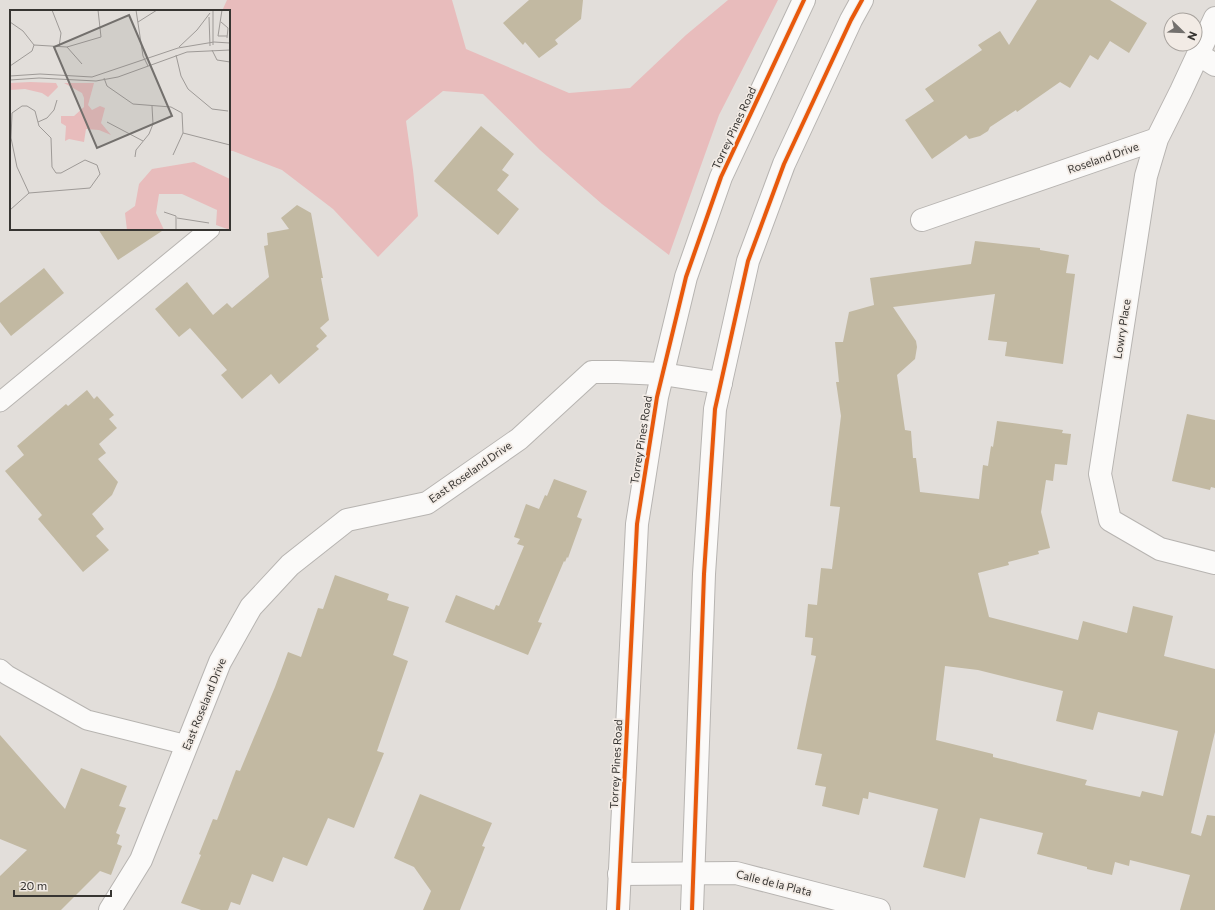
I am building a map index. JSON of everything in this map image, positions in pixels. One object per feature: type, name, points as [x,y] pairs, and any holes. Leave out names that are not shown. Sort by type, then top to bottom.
[{"type":"street","name":"Torrey Pines Road","points":[[618,910],[637,524],[657,397],[686,277],[720,177],[804,0]]},
{"type":"street","points":[[692,910],[704,574],[715,409],[748,261],[784,164],[851,20],[862,0]]},
{"type":"street","points":[[1157,139],[1181,91],[1206,59],[1215,18]]},
{"type":"street","name":"Roseland Drive","points":[[922,220],[1157,139]]},
{"type":"street","name":"Lowry Place","points":[[1157,139],[1146,176],[1100,474],[1110,520],[1160,548],[1215,563]]},
{"type":"street","name":"East Roseland Drive","points":[[110,910],[141,860],[220,662],[251,607],[290,565],[347,520],[427,503],[519,439],[592,372],[662,374],[721,383]]},
{"type":"street","name":"Calle de la Plata","points":[[619,874],[736,873],[879,910]]},
{"type":"lane","points":[[0,402],[209,230]]},
{"type":"lane","points":[[0,669],[7,675],[87,720],[187,745]]},
{"type":"shaded area","points":[[227,0],[452,0],[466,49],[569,93],[630,88],[686,35],[728,0],[778,0],[719,115],[669,255],[602,204],[540,150],[483,94],[443,91],[406,121],[418,216],[378,257],[333,209],[282,170],[230,151],[230,10],[222,10]]},
{"type":"building","points":[[529,0],[583,0],[581,19],[555,40],[558,44],[539,58],[525,42],[523,45],[503,23]]},
{"type":"building","points":[[1037,0],[1110,0],[1147,23],[1129,53],[1110,41],[1098,60],[1090,55],[1070,88],[1060,82],[1017,112],[1016,110],[990,127],[988,131],[980,136],[969,139],[966,135],[932,159],[905,120],[934,101],[925,89],[982,50],[978,45],[1000,31],[1009,45]]},
{"type":"building","points":[[481,126],[514,154],[502,170],[509,175],[497,190],[519,209],[498,235],[434,181]]},
{"type":"building","points":[[297,205],[311,213],[329,320],[320,328],[327,336],[316,346],[319,349],[279,384],[271,374],[242,399],[221,375],[227,370],[190,328],[179,337],[155,309],[187,282],[213,315],[227,303],[232,308],[269,277],[264,246],[268,245],[267,233],[289,229],[281,218]]},
{"type":"building","points":[[99,230],[163,230],[118,260]]},
{"type":"building","points":[[975,241],[1040,248],[1040,250],[1069,255],[1066,273],[1075,274],[1063,364],[1005,356],[1007,342],[988,340],[995,294],[893,307],[916,341],[917,347],[915,359],[897,375],[905,430],[911,431],[913,458],[916,458],[920,492],[979,499],[983,465],[988,466],[997,421],[1063,430],[1062,433],[1071,434],[1067,465],[1055,464],[1053,481],[1046,480],[1041,512],[1050,548],[1038,551],[1039,554],[1008,562],[1009,565],[978,573],[989,617],[1078,640],[1083,621],[1127,633],[1133,606],[1173,616],[1164,656],[1215,669],[1215,732],[1191,833],[1201,836],[1207,815],[1215,816],[1215,910],[1180,910],[1190,875],[1130,860],[1129,866],[1115,862],[1112,875],[1087,869],[1087,867],[1037,854],[1043,833],[980,818],[965,878],[923,867],[938,809],[869,792],[868,799],[863,798],[859,815],[822,806],[826,787],[815,785],[822,754],[797,749],[816,656],[811,655],[813,638],[805,637],[808,604],[817,605],[821,568],[832,569],[840,507],[830,506],[841,416],[836,382],[839,382],[835,342],[843,342],[849,312],[874,305],[870,278],[971,264]],"holes":[[[945,666],[978,670],[1063,691],[1056,721],[1093,730],[1098,712],[1178,731],[1163,796],[1142,791],[1140,797],[1085,785],[1087,780],[993,757],[993,754],[936,740]]]},
{"type":"building","points":[[44,268],[64,293],[11,336],[0,322],[0,303]]},
{"type":"building","points":[[87,390],[94,399],[97,396],[114,415],[109,419],[117,428],[99,444],[106,453],[98,459],[118,482],[112,495],[92,514],[104,529],[96,536],[109,550],[83,572],[38,519],[42,515],[5,471],[24,455],[17,446],[66,404],[68,406]]},
{"type":"building","points":[[1187,414],[1215,420],[1215,488],[1211,487],[1210,490],[1172,481]]},
{"type":"building","points":[[554,479],[587,491],[577,517],[582,519],[568,558],[567,557],[565,562],[564,561],[538,622],[542,623],[528,655],[445,622],[456,595],[494,610],[496,605],[499,606],[524,546],[517,544],[520,539],[514,537],[526,504],[539,509],[545,495],[547,496]]},
{"type":"building","points":[[335,575],[389,594],[387,600],[409,607],[393,655],[408,661],[377,751],[384,753],[354,828],[328,818],[307,866],[283,857],[273,882],[252,874],[240,905],[231,902],[228,910],[201,910],[181,903],[201,855],[199,854],[213,819],[217,820],[236,770],[240,771],[288,652],[301,657],[318,608],[323,609]]},
{"type":"building","points":[[0,735],[65,809],[81,768],[127,786],[119,806],[126,808],[116,833],[120,835],[117,844],[122,846],[111,875],[100,871],[61,910],[0,910],[0,876],[27,850],[0,839]]},
{"type":"building","points":[[420,794],[492,823],[482,846],[485,847],[460,910],[423,910],[431,891],[414,867],[394,858]]},
{"type":"cycle path","points":[[618,910],[637,524],[657,397],[686,277],[721,177],[804,0]]},
{"type":"cycle path","points":[[692,910],[704,574],[715,409],[748,261],[784,164],[851,20],[862,0]]}]
